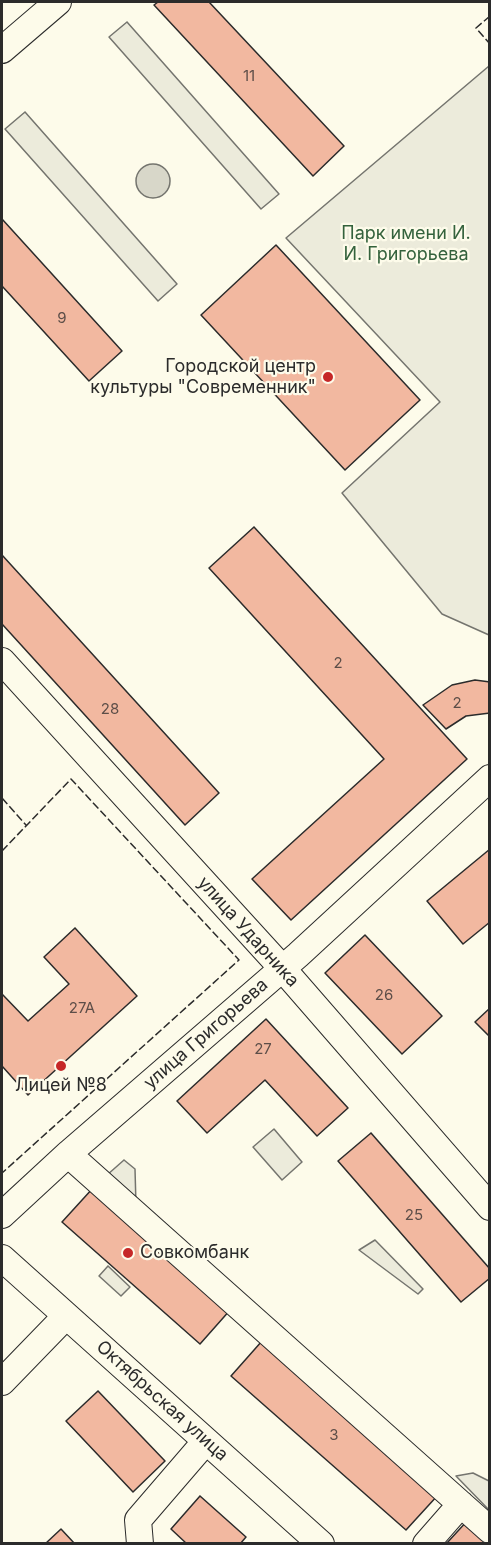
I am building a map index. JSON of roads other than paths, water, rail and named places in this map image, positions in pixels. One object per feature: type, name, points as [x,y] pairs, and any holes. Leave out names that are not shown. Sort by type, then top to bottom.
[{"type":"street","points":[[3,46],[58,2]]},
{"type":"street","name":"улица Ударника","points":[[2,661],[282,968],[489,1207]]},
{"type":"street","name":"улица Григорьева","points":[[2,1215],[68,1154],[282,968],[489,778]]},
{"type":"street","points":[[68,1154],[489,1530]]},
{"type":"street","name":"Октябрьская улица","points":[[2,1258],[321,1544]]},
{"type":"street","points":[[4,1373],[66,1316]]},
{"type":"street","points":[[140,1544],[138,1520],[206,1441]]},
{"type":"street","points":[[426,1544],[461,1504]]},
{"type":"place","name":"Городской центр культуры \"Современник\"","points":[[328,377]]},
{"type":"place","name":"Лицей №8","points":[[61,1066]]},
{"type":"place","name":"Совкомбанк","points":[[128,1253]]},
{"type":"park label","name":"Парк имени И. И. Григорьева","points":[[406,244]]}]
